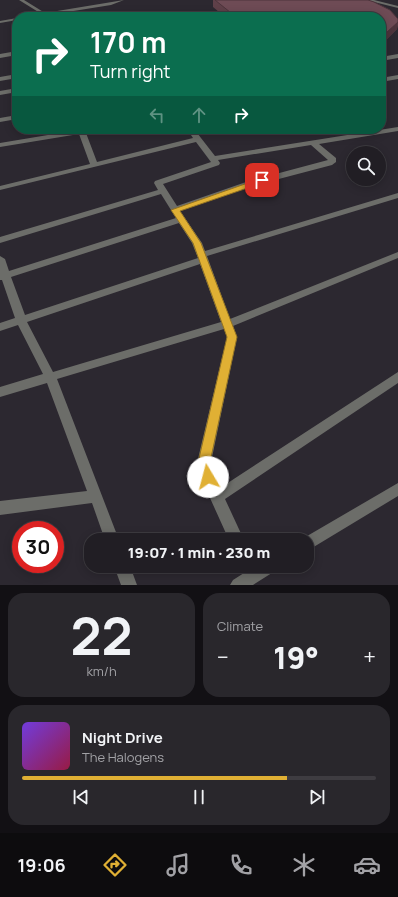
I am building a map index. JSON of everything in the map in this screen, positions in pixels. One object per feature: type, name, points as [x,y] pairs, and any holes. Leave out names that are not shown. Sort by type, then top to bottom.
[{"type":"street","points":[[21,0],[41,12]]},
{"type":"street","points":[[56,12],[111,4],[122,0]]},
{"type":"street","points":[[368,0],[398,7]]},
{"type":"street","points":[[80,4],[85,7]]},
{"type":"street","points":[[0,22],[12,20]]},
{"type":"street","points":[[0,56],[12,54]]},
{"type":"street","points":[[386,58],[398,56]]},
{"type":"street","points":[[0,79],[12,77]]},
{"type":"street","points":[[386,79],[398,77]]},
{"type":"street","points":[[0,93],[12,91]]},
{"type":"street","points":[[0,120],[12,118]]},
{"type":"street","points":[[386,131],[398,129]]},
{"type":"street","points":[[0,145],[60,134]]},
{"type":"street","points":[[83,134],[94,165]]},
{"type":"street","points":[[194,134],[216,163],[158,183],[197,243],[232,337],[203,467],[234,533]]},
{"type":"street","points":[[212,159],[368,134]]},
{"type":"street","points":[[0,188],[198,139]]},
{"type":"street","points":[[175,210],[249,184],[329,163],[333,160],[313,143]]},
{"type":"street","points":[[0,240],[163,191]]},
{"type":"street","points":[[0,327],[202,257],[398,195]]},
{"type":"street","points":[[3,276],[182,219]]},
{"type":"street","points":[[0,392],[228,324],[398,255]]},
{"type":"street","points":[[0,259],[3,276],[21,320],[50,377],[109,533]]},
{"type":"street","points":[[217,497],[398,377]]},
{"type":"street","points":[[314,540],[398,489]]},
{"type":"street","points":[[0,508],[96,496]]},
{"type":"street","points":[[125,573],[129,585]]},
{"type":"street","points":[[238,585],[250,573]]},
{"type":"building","points":[[215,0],[368,0],[390,10],[398,19],[398,22],[386,32],[386,12],[230,12]]},
{"type":"route","points":[[208,477],[203,467],[232,337],[197,243],[175,210],[262,180]]}]
